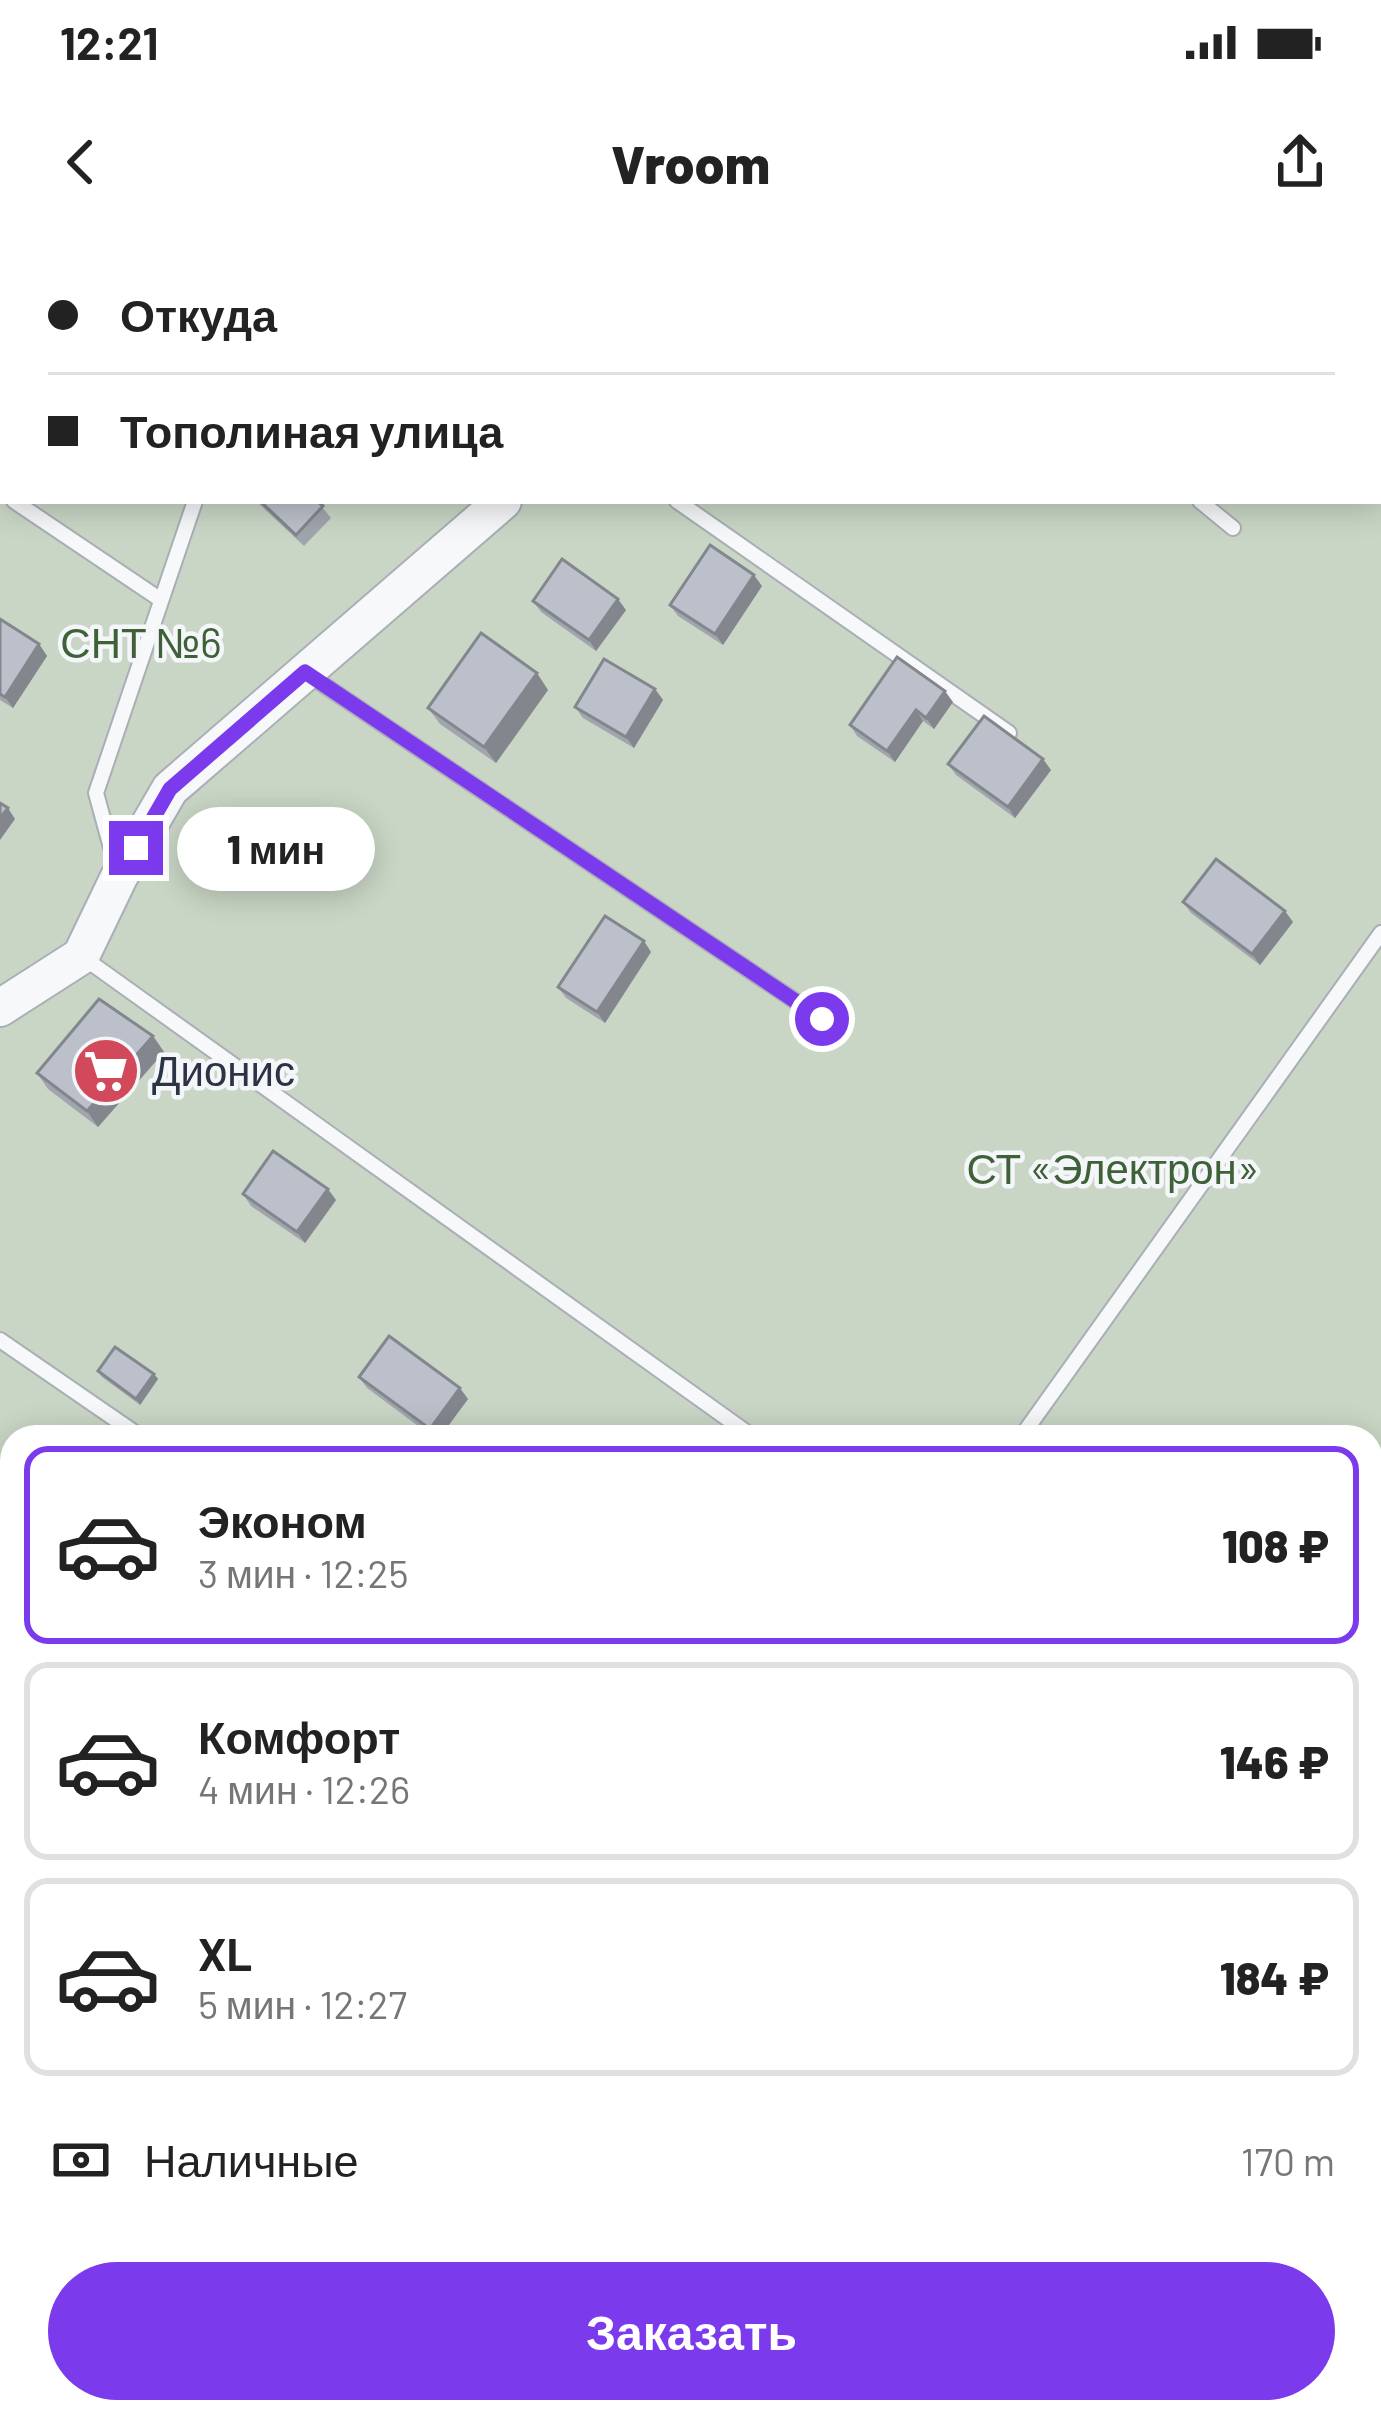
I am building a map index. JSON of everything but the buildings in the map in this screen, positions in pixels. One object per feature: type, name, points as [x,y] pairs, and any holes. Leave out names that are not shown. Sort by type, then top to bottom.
[{"type":"street","points":[[0,1008],[81,956],[119,877],[170,789],[500,504]]},
{"type":"lane","points":[[18,504],[161,600]]},
{"type":"lane","points":[[119,877],[96,793],[194,504]]},
{"type":"lane","points":[[681,504],[1009,734]]},
{"type":"lane","points":[[1204,504],[1233,528]]},
{"type":"lane","points":[[305,672],[822,1019]]},
{"type":"lane","points":[[1031,1425],[1381,933]]},
{"type":"lane","points":[[81,956],[736,1425]]},
{"type":"lane","points":[[0,1340],[123,1425]]},
{"type":"green space","points":[[0,504],[504,504],[241,745],[519,504],[1381,504],[1381,1425],[0,1425]]},
{"type":"place","name":"Дионис","points":[[106,1071]]},
{"type":"route","points":[[136,848],[170,789],[305,672],[822,1019]]},
{"type":"park label","name":"СНТ №6","points":[[141,643]]},
{"type":"park label","name":"СТ «Электрон»","points":[[1113,1169]]}]
